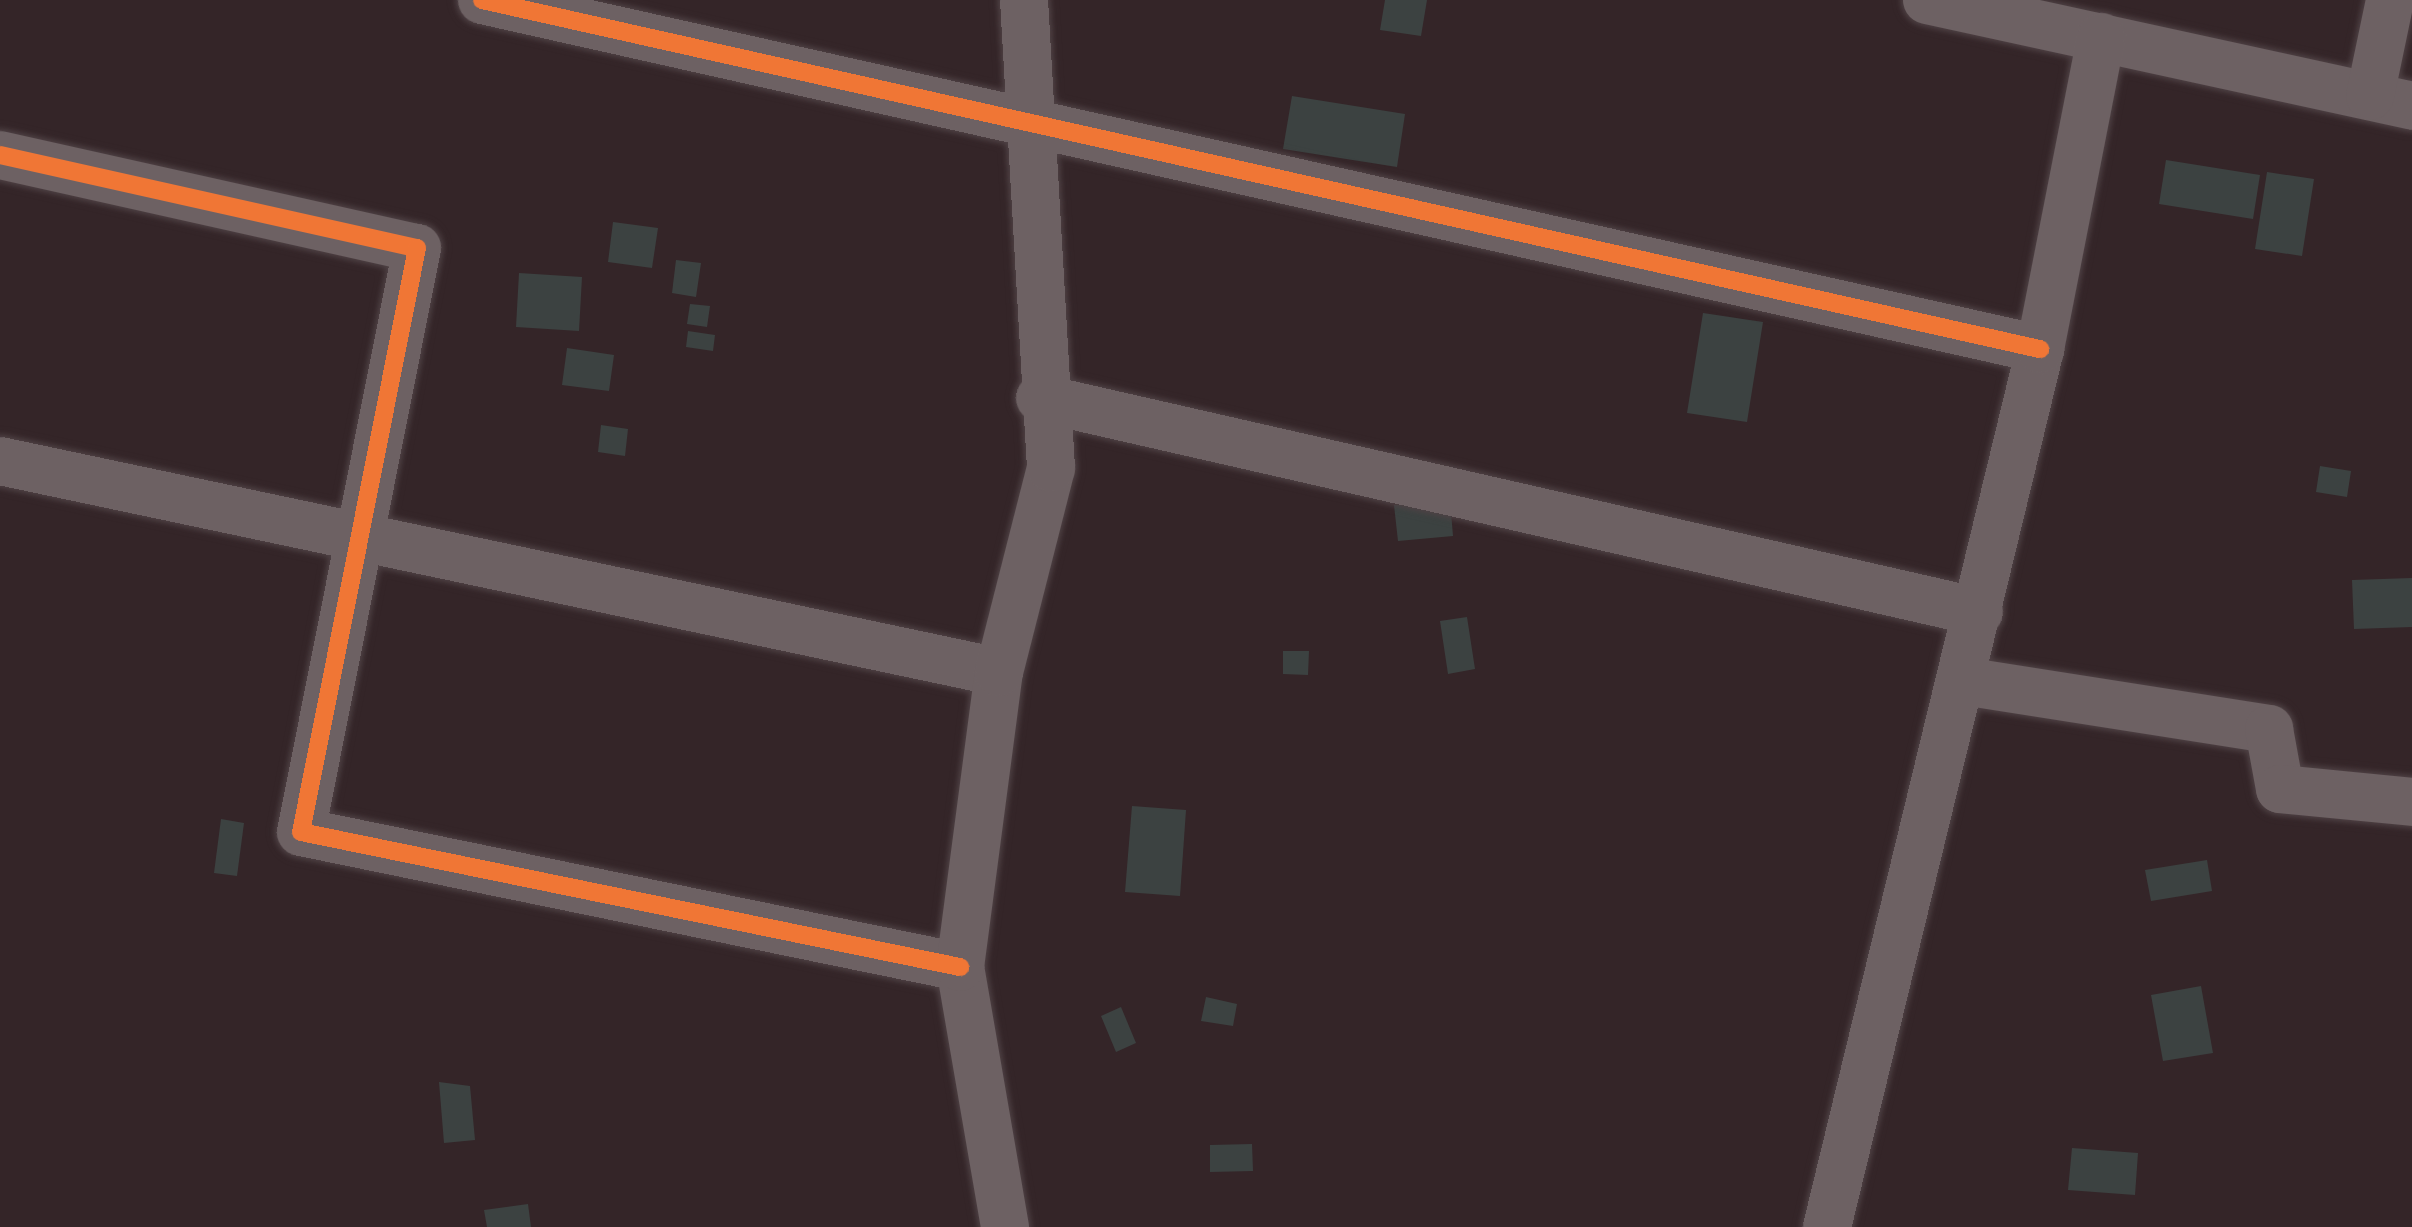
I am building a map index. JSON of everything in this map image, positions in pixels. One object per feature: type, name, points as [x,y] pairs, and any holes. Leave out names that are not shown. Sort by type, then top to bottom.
[{"type":"street","points":[[482,0],[1030,128],[2040,349]]},
{"type":"street","points":[[1005,1227],[960,967],[999,672],[1051,468],[1040,398],[1024,0]]},
{"type":"street","points":[[1927,0],[2391,101],[2390,0]]},
{"type":"street","points":[[1827,1227],[2040,349],[2101,37]]},
{"type":"street","points":[[0,155],[417,248],[302,832],[960,967]]},
{"type":"street","points":[[1040,398],[1979,612]]},
{"type":"street","points":[[0,461],[999,672]]},
{"type":"street","points":[[1963,681],[2269,729],[2280,789],[2412,802]]},
{"type":"building","points":[[1385,0],[1427,0],[1421,36],[1380,30]]},
{"type":"building","points":[[1292,96],[1405,114],[1397,167],[1283,149]]},
{"type":"building","points":[[2166,160],[2260,175],[2253,219],[2159,204]]},
{"type":"building","points":[[2267,172],[2314,179],[2302,256],[2255,249]]},
{"type":"building","points":[[613,222],[658,228],[652,268],[608,262]]},
{"type":"building","points":[[676,260],[701,263],[696,297],[672,293]]},
{"type":"building","points":[[519,273],[582,277],[579,331],[516,327]]},
{"type":"building","points":[[690,304],[710,306],[707,327],[687,324]]},
{"type":"building","points":[[1703,313],[1763,322],[1747,422],[1687,413]]},
{"type":"building","points":[[688,331],[715,335],[713,351],[686,347]]},
{"type":"building","points":[[567,348],[614,355],[609,391],[562,385]]},
{"type":"building","points":[[601,425],[628,429],[625,456],[598,452]]},
{"type":"building","points":[[2320,466],[2351,471],[2347,497],[2316,492]]},
{"type":"building","points":[[1450,500],[1453,536],[1398,541],[1394,505]]},
{"type":"building","points":[[2412,578],[2412,627],[2354,629],[2352,580]]},
{"type":"building","points":[[1467,617],[1475,669],[1448,674],[1440,621]]},
{"type":"building","points":[[1283,651],[1309,651],[1308,675],[1283,674]]},
{"type":"building","points":[[1132,806],[1186,810],[1180,896],[1125,892]]},
{"type":"building","points":[[221,819],[244,823],[237,876],[214,873]]},
{"type":"building","points":[[2207,860],[2212,891],[2151,901],[2145,870]]},
{"type":"building","points":[[2201,986],[2213,1053],[2163,1061],[2151,995]]},
{"type":"building","points":[[1206,997],[1237,1004],[1233,1026],[1201,1021]]},
{"type":"building","points":[[1121,1007],[1136,1043],[1116,1052],[1101,1016]]},
{"type":"building","points":[[439,1082],[470,1086],[475,1140],[444,1143]]},
{"type":"building","points":[[1252,1144],[1253,1171],[1210,1172],[1210,1145]]},
{"type":"building","points":[[2072,1148],[2138,1153],[2135,1195],[2068,1190]]},
{"type":"building","points":[[528,1204],[531,1227],[487,1227],[484,1210]]},
{"type":"cycle path","points":[[482,0],[2040,349]]},
{"type":"cycle path","points":[[0,155],[417,248],[301,832],[960,967]]}]
